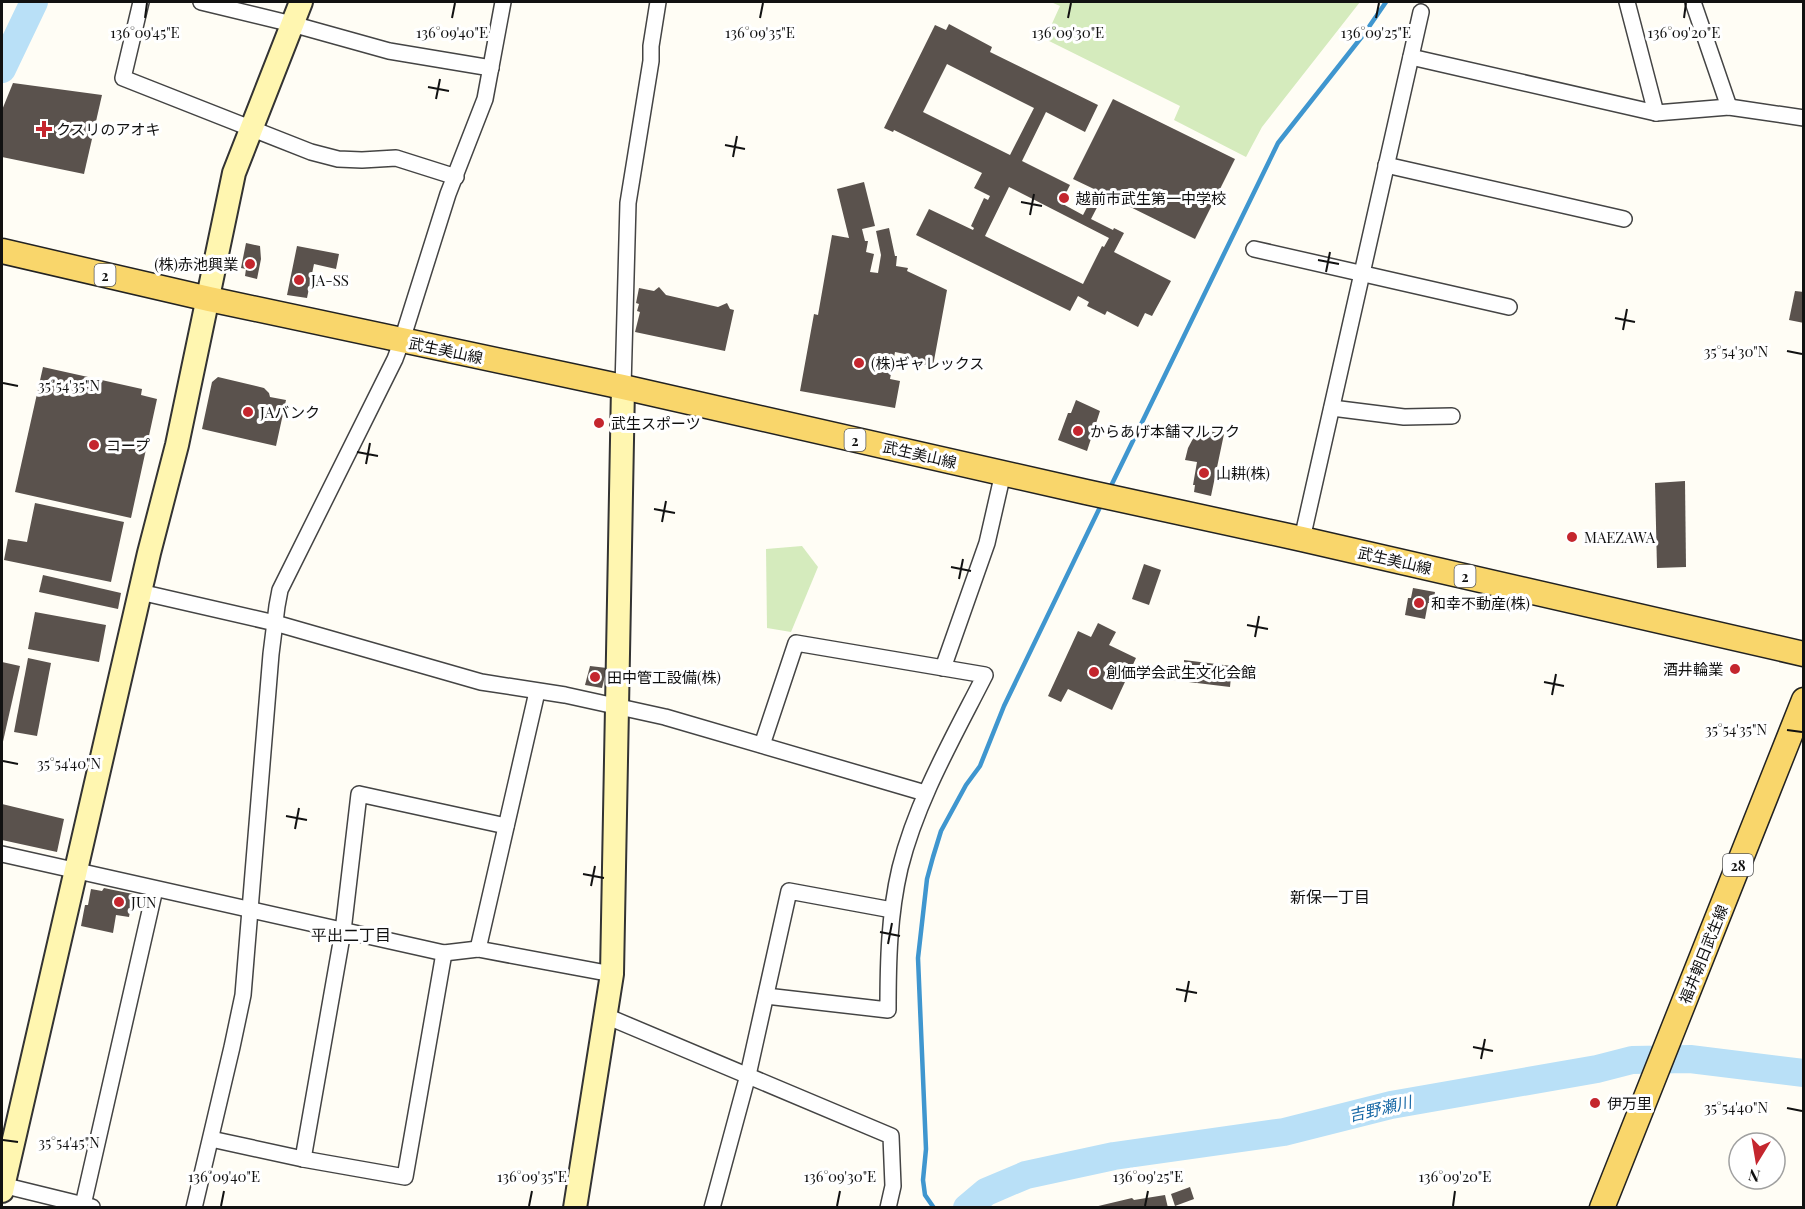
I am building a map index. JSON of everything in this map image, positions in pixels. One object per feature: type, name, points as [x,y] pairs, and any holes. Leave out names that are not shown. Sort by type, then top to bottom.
[{"type":"main road","name":"武生美山線","points":[[2,251],[209,299],[623,387],[1803,654]]},
{"type":"main road","name":"福井朝日武生線","points":[[1602,1208],[1803,700]]},
{"type":"street","points":[[141,2],[123,78],[311,152],[338,159],[396,158],[456,177]]},
{"type":"street","points":[[201,2],[389,51],[491,68]]},
{"type":"street","points":[[155,889],[88,1206],[2,1187],[140,592],[177,445],[234,173],[301,2]]},
{"type":"street","points":[[194,1208],[240,1013],[275,623],[280,590],[395,359],[448,194],[485,99],[503,2]]},
{"type":"street","points":[[575,1208],[612,974],[628,203],[658,2]]},
{"type":"street","points":[[1627,2],[1656,113]]},
{"type":"street","points":[[1693,2],[1729,107]]},
{"type":"street","points":[[1302,539],[1421,12]]},
{"type":"street","points":[[1411,57],[1656,113],[1729,107],[1803,118]]},
{"type":"street","points":[[1386,165],[1624,219]]},
{"type":"street","points":[[1254,249],[1509,307]]},
{"type":"street","points":[[1332,408],[1404,417],[1452,416]]},
{"type":"street","points":[[943,668],[987,543],[1003,473]]},
{"type":"street","points":[[140,592],[275,623],[481,682],[574,697],[665,717],[926,793]]},
{"type":"street","points":[[762,746],[796,643],[985,675],[926,793],[911,832],[892,909],[888,1010],[766,996]]},
{"type":"street","points":[[477,949],[537,692]]},
{"type":"street","points":[[303,1159],[343,931],[359,794],[506,826]]},
{"type":"street","points":[[2,854],[444,952],[477,949],[612,974]]},
{"type":"street","points":[[712,1208],[748,1075],[789,891],[892,909]]},
{"type":"street","points":[[211,1138],[303,1159],[405,1177],[444,952]]},
{"type":"street","points":[[606,1016],[891,1136],[892,1186],[888,1208]]},
{"type":"green space","points":[[1051,2],[1360,2],[1262,127],[1246,157],[1174,120],[1180,106],[1045,39],[1060,6]]},
{"type":"green space","points":[[802,546],[818,567],[791,632],[767,628],[766,549]]},
{"type":"building","name":"越前市武生第一中学校","points":[[949,24],[992,47],[990,52],[1098,105],[1085,132],[1046,112],[1022,161],[1070,185],[1061,203],[1083,215],[1096,190],[1073,179],[1113,99],[1235,159],[1195,239],[1104,194],[1091,219],[1124,233],[1114,252],[1171,281],[1152,316],[1145,313],[1138,327],[1107,311],[1105,315],[1087,306],[1089,302],[1078,296],[1070,311],[916,235],[929,209],[973,230],[971,226],[984,198],[988,200],[990,196],[974,188],[982,173],[894,130],[893,132],[884,128],[935,25],[946,30]],"holes":[[[947,64],[1034,108],[1010,155],[923,112]],[[1009,187],[1109,238],[1104,247],[1102,246],[1083,284],[985,236]]]},
{"type":"building","points":[[13,83],[102,95],[84,174],[2,157],[2,110]]},
{"type":"building","points":[[864,182],[875,226],[862,229],[865,241],[868,241],[866,252],[874,254],[870,272],[878,273],[881,255],[876,231],[889,228],[895,256],[897,256],[896,266],[908,268],[907,271],[947,290],[933,366],[909,362],[910,355],[895,352],[890,379],[900,381],[895,408],[800,391],[814,314],[818,315],[832,235],[849,238],[837,189]]},
{"type":"building","points":[[246,243],[260,246],[261,259],[257,279],[245,276],[246,269],[241,268]]},
{"type":"building","points":[[297,246],[339,254],[336,269],[314,264],[307,298],[287,295]]},
{"type":"building","points":[[659,287],[666,295],[718,307],[727,303],[730,309],[734,310],[725,351],[635,332],[640,312],[637,311],[639,304],[636,303],[639,288],[654,291]]},
{"type":"building","points":[[1795,291],[1804,292],[1804,323],[1789,320]]},
{"type":"building","points":[[43,367],[142,389],[141,395],[157,399],[131,518],[15,492]]},
{"type":"building","points":[[218,377],[264,388],[270,397],[286,400],[276,446],[202,429],[212,382]]},
{"type":"building","points":[[1076,400],[1100,411],[1087,451],[1058,440],[1068,413],[1071,413]]},
{"type":"building","points":[[1203,430],[1224,434],[1211,496],[1194,492],[1197,462],[1185,460],[1188,448],[1197,431],[1203,433]]},
{"type":"building","points":[[1685,481],[1686,567],[1657,568],[1655,483]]},
{"type":"building","points":[[35,503],[124,522],[111,582],[4,560],[8,539],[27,542]]},
{"type":"building","points":[[1144,564],[1161,570],[1149,605],[1132,599]]},
{"type":"building","points":[[43,575],[121,593],[118,609],[39,592]]},
{"type":"building","points":[[1413,588],[1435,592],[1433,603],[1428,603],[1425,619],[1405,615],[1408,598],[1411,598]]},
{"type":"building","points":[[35,612],[106,625],[99,662],[28,649]]},
{"type":"building","points":[[1098,623],[1116,632],[1109,645],[1136,658],[1112,710],[1068,689],[1061,702],[1048,696],[1078,631],[1091,637]]},
{"type":"building","points":[[28,658],[51,663],[37,736],[14,732]]},
{"type":"building","points":[[1184,660],[1232,666],[1230,687],[1172,680],[1174,666],[1184,668]]},
{"type":"building","points":[[2,662],[20,666],[2,746]]},
{"type":"building","points":[[590,666],[607,668],[602,688],[585,685]]},
{"type":"building","points":[[2,804],[64,819],[57,852],[2,840]]},
{"type":"building","points":[[104,888],[133,894],[129,917],[116,915],[113,933],[81,926],[91,889],[102,891]]},
{"type":"building","points":[[1190,1187],[1194,1199],[1175,1206],[1171,1194]]},
{"type":"building","points":[[1165,1195],[1168,1208],[1090,1208],[1132,1198],[1134,1200]]},
{"type":"waterway","points":[[2,69],[34,2]]},
{"type":"waterway","points":[[1109,490],[1278,143],[1364,34],[1386,2]]},
{"type":"waterway","points":[[934,1208],[925,1195],[923,1180],[926,1149],[918,958],[927,879],[941,831],[966,785],[980,766],[1004,706],[1102,503]]},
{"type":"waterway","name":"吉野瀬川","points":[[967,1208],[986,1192],[1026,1175],[1114,1156],[1284,1132],[1391,1105],[1597,1069],[1632,1060],[1690,1059],[1804,1073]]},
{"type":"place","name":"クスリのアオキ","points":[[44,129]]},
{"type":"place","name":"越前市武生第一中学校","points":[[1064,198]]},
{"type":"place","name":"(株)赤池興業","points":[[250,264]]},
{"type":"place","name":"JA-SS","points":[[299,280]]},
{"type":"place","name":"(株)ギャレックス","points":[[859,363]]},
{"type":"place","name":"JAバンク","points":[[248,412]]},
{"type":"place","name":"武生スポーツ","points":[[599,423]]},
{"type":"place","name":"からあげ本舗マルフク","points":[[1078,431]]},
{"type":"place","name":"コープ","points":[[94,445]]},
{"type":"place","name":"山耕(株)","points":[[1204,473]]},
{"type":"place","name":"MAEZAWA","points":[[1572,537]]},
{"type":"place","name":"和幸不動産(株)","points":[[1419,603]]},
{"type":"place","name":"酒井輪業","points":[[1735,669]]},
{"type":"place","name":"創価学会武生文化会館","points":[[1094,672]]},
{"type":"place","name":"田中管工設備(株)","points":[[595,677]]},
{"type":"place","name":"JUN","points":[[119,902]]},
{"type":"place","name":"伊万里","points":[[1595,1103]]},
{"type":"district","name":"新保一丁目","points":[[1330,896]]},
{"type":"district","name":"平出二丁目","points":[[351,934]]}]
